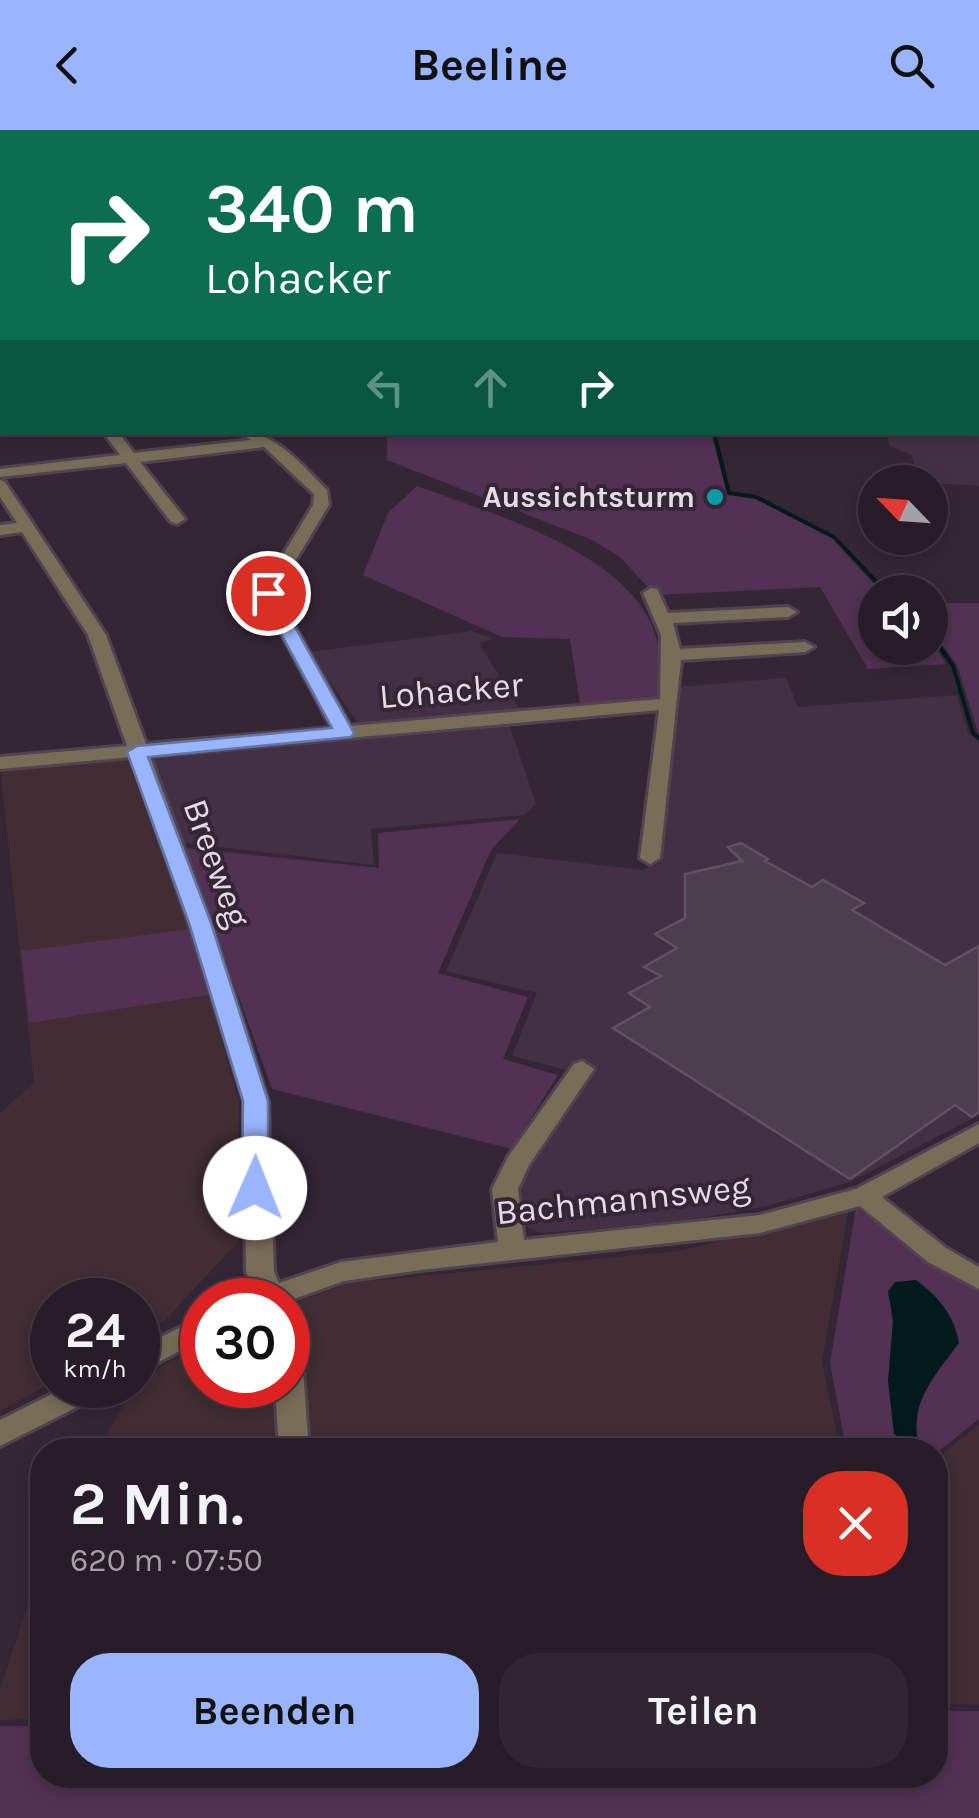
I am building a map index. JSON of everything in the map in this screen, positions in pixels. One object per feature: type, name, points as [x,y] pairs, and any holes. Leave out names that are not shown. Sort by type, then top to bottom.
[{"type":"street","points":[[112,435],[177,518]]},
{"type":"street","points":[[252,435],[268,443],[322,492],[321,505],[268,593],[344,733]]},
{"type":"street","points":[[0,473],[268,443]]},
{"type":"street","name":"Breeweg","points":[[0,485],[97,636],[200,923],[256,1101],[255,1188],[262,1278]]},
{"type":"street","points":[[0,530],[28,526]]},
{"type":"street","points":[[650,858],[670,704],[672,655],[663,618],[651,593]]},
{"type":"street","points":[[663,618],[788,612]]},
{"type":"street","points":[[672,655],[805,647]]},
{"type":"street","name":"Lohacker","points":[[0,763],[670,704]]},
{"type":"street","points":[[512,1248],[505,1189],[517,1163],[582,1069]]},
{"type":"street","name":"Bachmannsweg","points":[[310,1284],[342,1272],[512,1248],[760,1224],[864,1196],[979,1132]]},
{"type":"street","points":[[864,1196],[937,1255],[979,1279]]},
{"type":"street","points":[[0,1434],[50,1408]]},
{"type":"street","points":[[291,1408],[293,1438]]},
{"type":"shaded area","points":[[387,435],[712,435],[727,494],[754,498],[831,537],[866,575],[858,575],[858,652],[820,587],[655,595],[620,557],[592,540],[387,460]]},
{"type":"shaded area","points":[[887,435],[979,435],[979,486],[948,484],[948,465],[914,465],[912,455],[889,446]]},
{"type":"shaded area","points":[[417,486],[557,541],[621,583],[643,610],[657,640],[663,702],[581,709],[570,639],[502,637],[363,575],[388,513]]},
{"type":"shaded area","points":[[948,603],[979,603],[979,735],[957,665],[948,653]]},
{"type":"shaded area","points":[[472,631],[494,639],[479,643],[520,710],[505,712],[536,804],[524,815],[371,829],[374,865],[184,843],[154,758],[367,737],[310,652]]},
{"type":"shaded area","points":[[866,665],[930,665],[868,669]]},
{"type":"shaded area","points":[[786,678],[798,707],[957,695],[968,733],[979,742],[979,1115],[850,1182],[767,1206],[674,1223],[541,1233],[518,1224],[513,1203],[527,1164],[582,1074],[512,1056],[537,993],[446,971],[497,853],[642,870],[661,863],[676,687]]},
{"type":"shaded area","points":[[131,759],[184,908],[239,1102],[239,1241],[204,1278],[180,1278],[180,1304],[160,1323],[160,1278],[30,1278],[30,1395],[0,1411],[0,1113],[34,1083],[0,767]]},
{"type":"shaded area","points":[[520,819],[491,850],[438,973],[528,997],[503,1059],[558,1075],[512,1149],[272,1089],[185,848],[379,868],[378,833]]},
{"type":"shaded area","points":[[190,929],[209,995],[29,1023],[21,951]]},
{"type":"shaded area","points":[[856,1208],[979,1293],[979,1419],[948,1444],[948,1438],[844,1438],[830,1363]]},
{"type":"shaded area","points":[[848,1212],[822,1362],[838,1438],[105,1438],[122,1408],[160,1408],[160,1367],[180,1356],[180,1408],[310,1408],[310,1297],[349,1283],[678,1251]]},
{"type":"shaded area","points":[[916,1280],[932,1293],[944,1307],[959,1343],[921,1401],[918,1438],[899,1438],[894,1434],[888,1381],[893,1321],[888,1291],[895,1282]]},
{"type":"shaded area","points":[[979,1425],[979,1704],[948,1704],[948,1449]]},
{"type":"shaded area","points":[[30,1599],[30,1719],[0,1720],[0,1689]]},
{"type":"shaded area","points":[[948,1711],[979,1711],[979,1818],[0,1818],[0,1726],[30,1726],[30,1788],[948,1788]]},
{"type":"building","points":[[741,843],[812,887],[823,880],[864,903],[852,910],[945,965],[979,946],[979,1112],[972,1117],[955,1105],[850,1179],[613,1028],[650,1007],[629,993],[661,976],[644,967],[677,948],[655,934],[685,918],[685,874],[742,861],[728,847]]},
{"type":"waterway","points":[[715,435],[729,493],[756,497],[834,537],[870,575]]},
{"type":"waterway","points":[[948,659],[973,733],[979,738]]},
{"type":"place","name":"Aussichtsturm","points":[[715,497]]},
{"type":"route","points":[[255,1188],[256,1101],[200,923],[137,752],[344,733],[268,593]]}]
